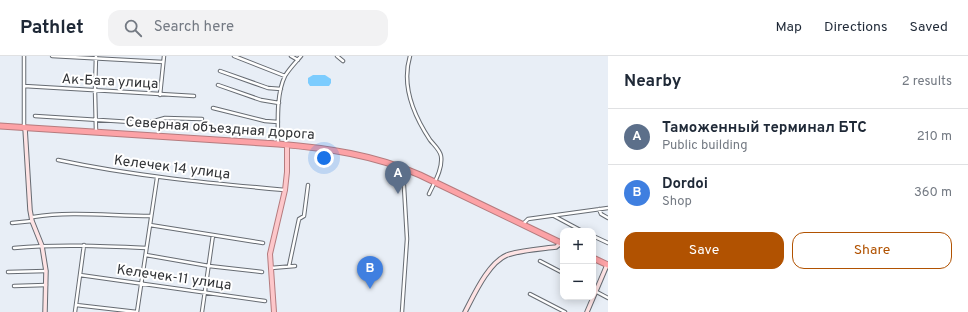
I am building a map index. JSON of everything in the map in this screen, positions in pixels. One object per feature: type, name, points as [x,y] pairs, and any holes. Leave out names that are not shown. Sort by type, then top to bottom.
[{"type":"highway","name":"Северная объездная дорога","points":[[0,126],[278,144],[321,148],[364,156],[403,168],[560,242]]},
{"type":"highway","points":[[596,259],[608,265]]},
{"type":"main road","points":[[274,312],[270,254],[271,244],[285,190],[287,145]]},
{"type":"street","points":[[24,56],[25,128],[30,210],[42,246],[46,271],[45,312]]},
{"type":"street","points":[[52,56],[96,57],[163,62]]},
{"type":"street","points":[[160,95],[164,56]]},
{"type":"street","points":[[234,56],[285,76]]},
{"type":"street","points":[[291,56],[298,60]]},
{"type":"street","points":[[278,144],[281,89],[285,76],[301,56]]},
{"type":"street","points":[[337,56],[343,61]]},
{"type":"street","points":[[410,56],[406,77],[409,96],[418,118],[441,155],[439,172],[429,194]]},
{"type":"street","points":[[96,57],[96,132]]},
{"type":"street","points":[[220,71],[268,88],[281,89]]},
{"type":"street","points":[[218,85],[261,100],[279,104]]},
{"type":"street","name":"Ак-Бата улица","points":[[24,86],[194,96]]},
{"type":"street","points":[[213,108],[266,121],[278,122]]},
{"type":"street","points":[[35,116],[146,123],[165,118],[202,119]]},
{"type":"street","name":"Келечек 14 улица","points":[[58,160],[157,178],[285,190]]},
{"type":"street","points":[[402,312],[407,239],[403,168]]},
{"type":"street","points":[[76,305],[137,312],[157,178]]},
{"type":"street","points":[[289,266],[299,219],[304,216],[308,185]]},
{"type":"street","points":[[523,224],[528,219],[608,208]]},
{"type":"street","points":[[599,209],[601,214],[608,218]]},
{"type":"street","points":[[12,223],[53,214],[151,216]]},
{"type":"street","points":[[554,216],[576,228]]},
{"type":"street","points":[[150,225],[264,243]]},
{"type":"street","points":[[202,312],[213,235]]},
{"type":"street","points":[[596,237],[608,243]]},
{"type":"street","points":[[465,312],[490,268],[497,261],[506,256],[517,253],[556,247],[560,244]]},
{"type":"street","points":[[14,248],[84,245],[146,248]]},
{"type":"street","points":[[75,312],[84,245]]},
{"type":"street","points":[[146,255],[209,266],[262,272]]},
{"type":"street","points":[[540,261],[560,271]]},
{"type":"street","points":[[596,287],[608,265]]},
{"type":"street","points":[[270,268],[295,266]]},
{"type":"street","points":[[8,272],[46,271]]},
{"type":"street","name":"Келечек-11 улица","points":[[80,274],[265,301]]},
{"type":"street","points":[[14,286],[46,284]]},
{"type":"street","points":[[596,292],[608,298]]},
{"type":"street","points":[[530,294],[565,312]]},
{"type":"street","points":[[586,312],[591,300]]},
{"type":"water","points":[[313,75],[325,75],[331,79],[331,83],[329,86],[310,86],[308,83],[308,78]]},
{"type":"place","name":"Таможенный терминал БТС","points":[[398,194]]},
{"type":"place","name":"Dordoi","points":[[370,289]]}]
